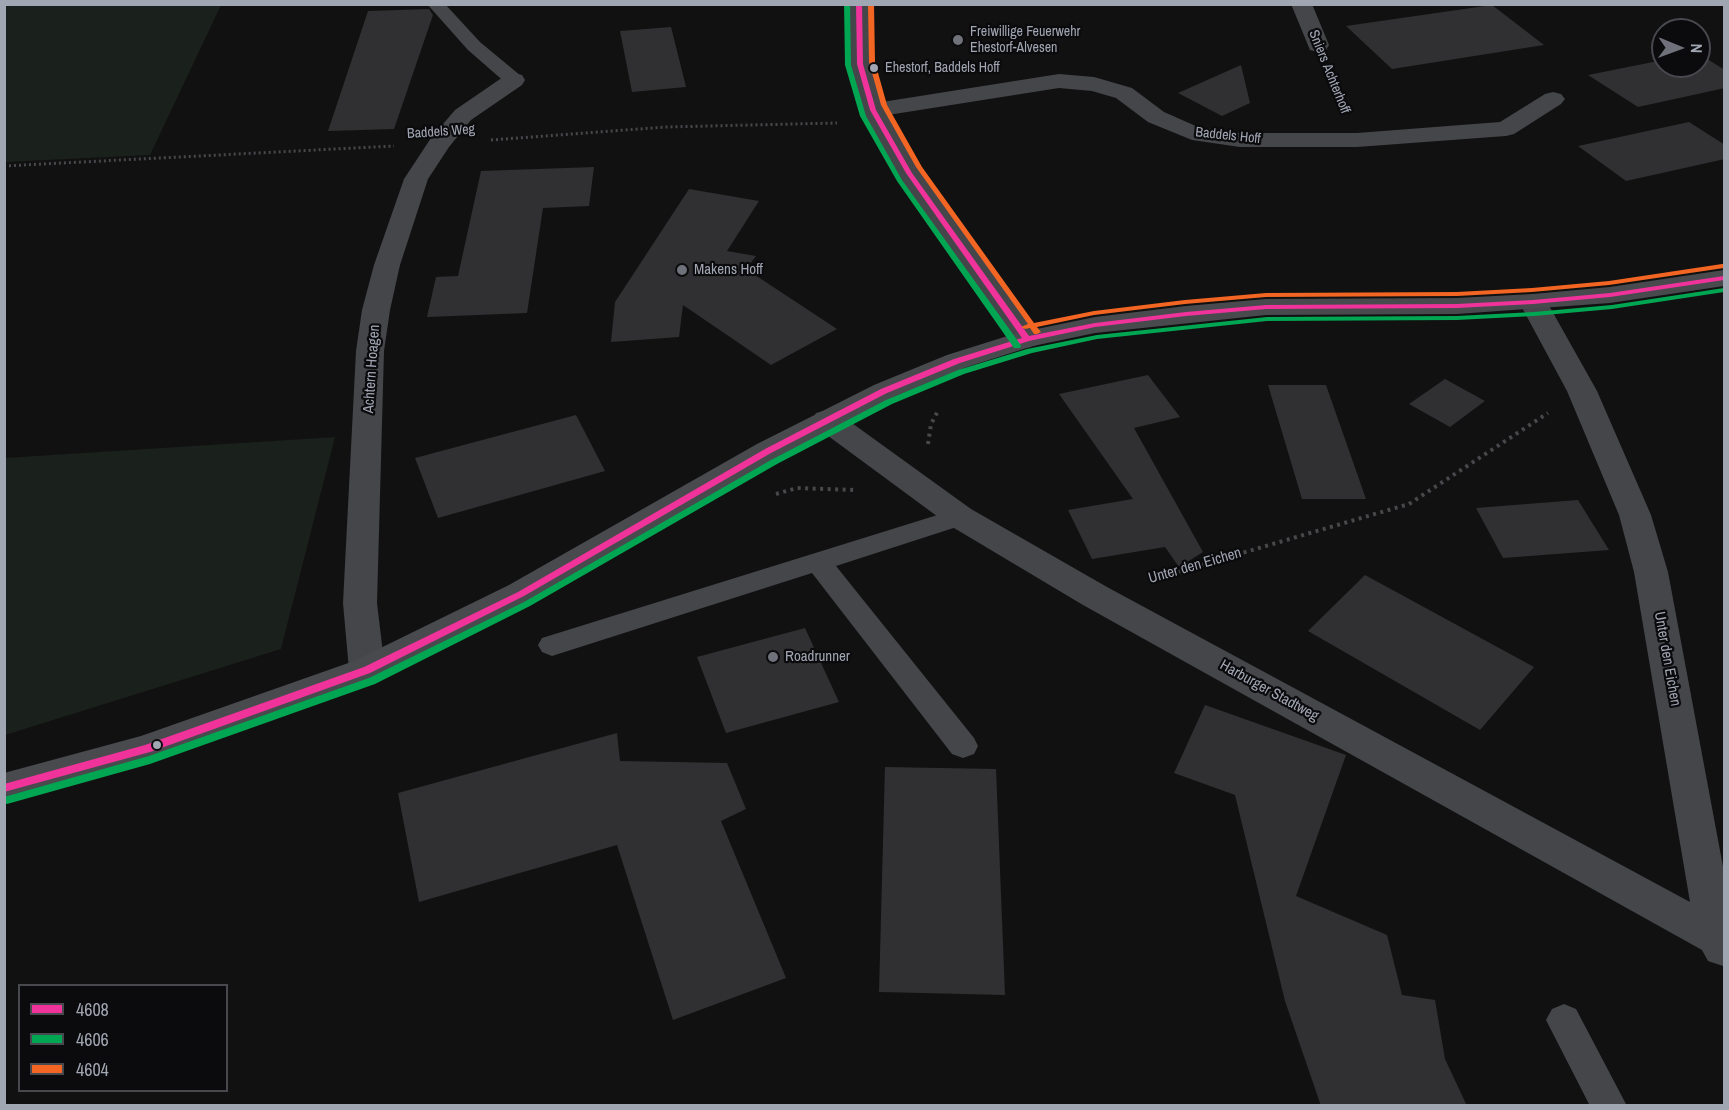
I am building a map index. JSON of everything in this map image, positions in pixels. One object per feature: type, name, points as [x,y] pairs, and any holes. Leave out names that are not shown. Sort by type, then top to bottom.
[{"type":"main road","points":[[4,788],[146,749],[367,670],[521,594],[768,451],[884,391],[957,361],[1027,339],[1095,325],[1266,307],[1457,306],[1533,302],[1610,295],[1725,278]]},
{"type":"street","points":[[859,4],[860,63],[877,116],[909,173],[1027,339]]},
{"type":"street","name":"Sniers Achterhoff","points":[[1301,4],[1318,45]]},
{"type":"street","name":"Achtern Hoagen","points":[[367,670],[360,603],[370,351],[376,310],[397,235],[416,179],[440,143],[463,115],[514,80]]},
{"type":"street","name":"Baddels Hoff","points":[[877,116],[1059,81],[1094,84],[1125,93],[1156,117],[1192,133],[1240,140],[1357,140],[1506,129],[1553,99]]},
{"type":"street","name":"Unter den Eichen","points":[[1533,302],[1582,391],[1635,515],[1652,572],[1722,942]]},
{"type":"street","name":"Harburger Stadtweg","points":[[827,420],[960,517],[1095,596],[1722,942]]},
{"type":"lane","points":[[435,4],[474,46],[514,80]]},
{"type":"lane","points":[[552,645],[960,517]]},
{"type":"lane","points":[[818,562],[963,746]]},
{"type":"lane","points":[[1564,1020],[1609,1106]]},
{"type":"path","name":"Sniers Achterhoff","points":[[1318,45],[1357,140]]},
{"type":"path","name":"Baddels Weg","points":[[4,166],[440,143],[666,127],[877,116]]},
{"type":"path","name":"Unter den Eichen","points":[[1095,596],[1409,504],[1582,391]]},
{"type":"path","points":[[928,450],[931,424],[943,405]]},
{"type":"path","points":[[766,498],[797,488],[838,487],[857,490]]},
{"type":"shaded area","points":[[4,5],[221,5],[150,155],[5,162]]},
{"type":"shaded area","points":[[335,437],[281,649],[5,735],[5,458]]},
{"type":"building","points":[[1492,5],[1544,45],[1392,69],[1346,26]]},
{"type":"building","points":[[429,9],[433,15],[394,129],[328,131],[368,11]]},
{"type":"building","points":[[671,27],[686,87],[632,92],[620,31]]},
{"type":"building","points":[[1711,61],[1725,70],[1725,88],[1638,107],[1588,75],[1651,62],[1651,78],[1711,78]]},
{"type":"building","points":[[1241,65],[1250,103],[1222,116],[1178,93]]},
{"type":"building","points":[[1689,122],[1725,145],[1725,159],[1626,181],[1578,146]]},
{"type":"building","points":[[594,167],[589,206],[543,208],[527,313],[427,317],[436,277],[458,276],[481,171]]},
{"type":"building","name":"Makens Hoff","points":[[689,189],[759,201],[727,251],[756,256],[746,269],[837,329],[771,365],[683,305],[679,337],[611,342],[615,302]]},
{"type":"building","points":[[1148,375],[1180,417],[1134,428],[1203,552],[1179,567],[1165,547],[1092,559],[1068,510],[1133,499],[1059,394]]},
{"type":"building","points":[[1445,379],[1485,401],[1450,427],[1409,404]]},
{"type":"building","points":[[1268,385],[1326,385],[1366,499],[1302,499]]},
{"type":"building","points":[[576,415],[605,471],[438,518],[415,458]]},
{"type":"building","points":[[1578,500],[1609,550],[1503,558],[1476,508]]},
{"type":"building","points":[[1365,575],[1534,667],[1480,730],[1308,631]]},
{"type":"building","points":[[805,628],[839,702],[726,733],[697,657]]},
{"type":"building","points":[[1205,705],[1346,755],[1296,896],[1387,935],[1402,995],[1435,1000],[1445,1059],[1467,1106],[1321,1106],[1285,1001],[1235,795],[1174,773]]},
{"type":"building","points":[[617,733],[620,761],[727,763],[746,809],[721,821],[786,978],[673,1020],[617,845],[419,902],[398,793]]},
{"type":"building","points":[[885,767],[996,769],[1005,995],[879,992]]},
{"type":"transit line","name":"4606","points":[[847,4],[848,65],[863,116],[899,180],[1017,346]]},
{"type":"transit line","name":"4608","points":[[859,4],[860,64],[873,110],[909,173],[1027,339]]},
{"type":"transit line","name":"4604","points":[[871,4],[872,62],[884,105],[919,167],[1037,332]]},
{"type":"transit line","name":"4604","points":[[1025,327],[1094,313],[1185,302],[1266,295],[1457,294],[1532,290],[1609,283],[1722,266]]},
{"type":"transit line","name":"4608","points":[[4,788],[146,749],[367,670],[521,594],[768,451],[884,391],[957,361],[1027,339],[1095,325],[1186,314],[1266,307],[1457,306],[1533,302],[1610,295],[1724,278]]},
{"type":"transit line","name":"4606","points":[[7,800],[150,760],[372,681],[527,604],[774,462],[889,402],[961,372],[1030,351],[1097,337],[1267,319],[1457,318],[1534,314],[1612,307],[1724,290]]},
{"type":"place","name":"Freiwillige Feuerwehr Ehestorf-Alvesen","points":[[958,40]]},
{"type":"place","name":"Ehestorf, Baddels Hoff","points":[[874,68]]},
{"type":"place","name":"Makens Hoff","points":[[682,270]]},
{"type":"place","name":"Roadrunner","points":[[773,657]]}]
